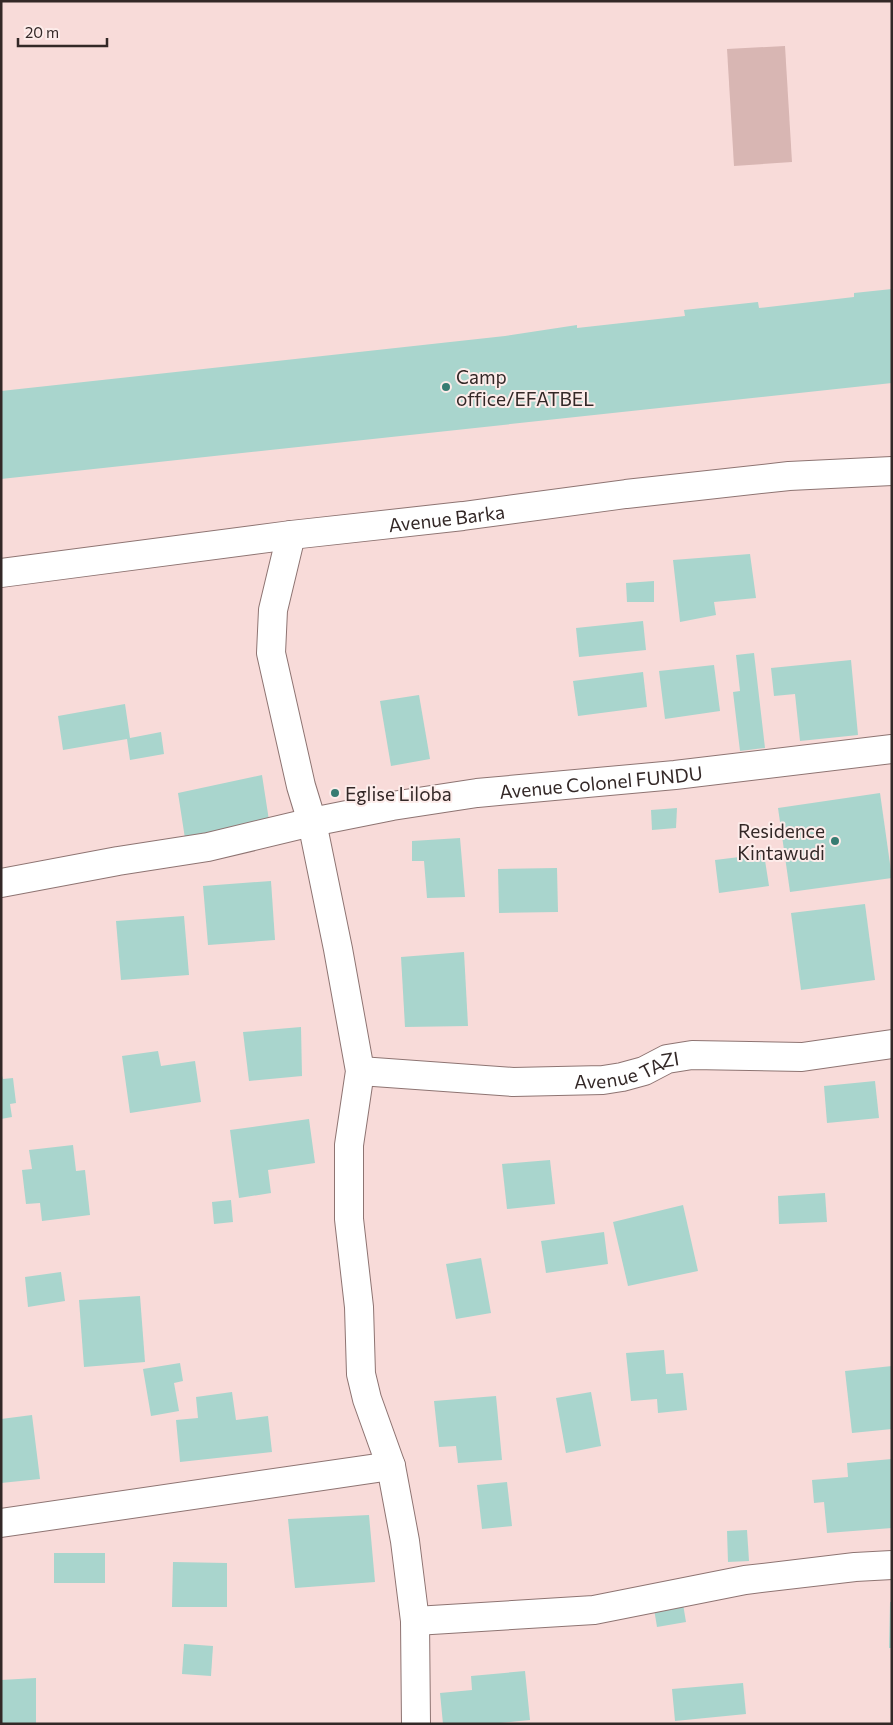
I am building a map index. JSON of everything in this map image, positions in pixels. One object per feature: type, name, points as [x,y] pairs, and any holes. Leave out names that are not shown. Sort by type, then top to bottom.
[{"type":"street","name":"Avenue Barka","points":[[1,573],[291,535],[463,516],[616,495],[780,477],[892,471]]},
{"type":"street","points":[[291,535],[273,610],[271,653],[301,786],[312,822],[360,1071],[349,1145],[349,1219],[359,1307],[361,1374],[367,1399],[391,1466],[406,1541],[415,1621],[412,1721]]},
{"type":"street","name":"Avenue Colonel FUNDU","points":[[1,883],[118,861],[208,848],[312,822],[392,806],[478,793],[675,775],[892,749]]},
{"type":"street","name":"Avenue TAZI","points":[[360,1071],[513,1082],[603,1080],[644,1071],[667,1059],[692,1055],[802,1057],[892,1044]]},
{"type":"street","points":[[1,1523],[391,1466]]},
{"type":"street","points":[[415,1621],[594,1610],[745,1580],[855,1567],[892,1565]]},
{"type":"shaded area","points":[[785,46],[792,162],[734,166],[727,49]]},
{"type":"building","name":"Camp office/EFATBEL","points":[[892,289],[892,383],[1,479],[1,391],[505,336],[577,325],[577,328],[685,316],[684,310],[758,302],[759,308],[854,297],[854,293]]},
{"type":"building","points":[[750,554],[756,598],[714,602],[716,615],[680,622],[673,560]]},
{"type":"building","points":[[654,581],[654,602],[627,602],[626,583]]},
{"type":"building","points":[[643,621],[646,650],[579,657],[576,628]]},
{"type":"building","points":[[754,653],[765,748],[740,751],[733,692],[740,691],[736,655]]},
{"type":"building","points":[[851,660],[858,735],[800,741],[795,694],[774,696],[771,668]]},
{"type":"building","points":[[714,665],[720,711],[665,719],[659,671]]},
{"type":"building","points":[[643,672],[647,707],[578,716],[573,681]]},
{"type":"building","points":[[419,695],[430,759],[391,766],[380,701]]},
{"type":"building","points":[[125,704],[130,738],[161,732],[164,754],[130,760],[127,739],[63,750],[58,716]]},
{"type":"building","points":[[262,775],[270,827],[186,845],[178,793]]},
{"type":"building","name":"Residence Kintawudi","points":[[880,793],[892,878],[790,892],[778,808]]},
{"type":"building","points":[[677,808],[676,828],[652,830],[651,810]]},
{"type":"building","points":[[460,838],[465,897],[427,898],[424,861],[412,861],[412,841]]},
{"type":"building","points":[[764,854],[769,886],[719,893],[715,860]]},
{"type":"building","points":[[557,868],[558,912],[499,913],[498,869]]},
{"type":"building","points":[[271,881],[275,940],[208,945],[203,886]]},
{"type":"building","points":[[865,904],[875,980],[801,990],[791,913]]},
{"type":"building","points":[[184,916],[189,975],[121,980],[116,921]]},
{"type":"building","points":[[464,952],[468,1026],[405,1027],[401,957]]},
{"type":"building","points":[[301,1027],[302,1076],[249,1081],[243,1032]]},
{"type":"building","points":[[158,1051],[161,1066],[195,1061],[201,1102],[130,1113],[122,1056]]},
{"type":"building","points":[[1,1072],[3,1079],[13,1078],[16,1103],[10,1104],[12,1117],[1,1119]]},
{"type":"building","points":[[875,1081],[879,1118],[827,1123],[824,1086]]},
{"type":"building","points":[[309,1119],[315,1163],[268,1170],[271,1193],[239,1198],[230,1130]]},
{"type":"building","points":[[73,1145],[76,1171],[85,1170],[90,1215],[42,1221],[40,1203],[26,1204],[22,1170],[32,1169],[29,1150]]},
{"type":"building","points":[[550,1160],[555,1204],[507,1209],[502,1164]]},
{"type":"building","points":[[825,1193],[827,1222],[779,1224],[778,1196]]},
{"type":"building","points":[[231,1200],[233,1222],[214,1224],[212,1202]]},
{"type":"building","points":[[683,1205],[698,1271],[628,1286],[613,1222]]},
{"type":"building","points":[[604,1232],[608,1264],[546,1273],[541,1241]]},
{"type":"building","points":[[481,1258],[491,1313],[456,1319],[446,1264]]},
{"type":"building","points":[[61,1272],[65,1301],[28,1307],[25,1277]]},
{"type":"building","points":[[140,1296],[145,1362],[84,1367],[79,1300]]},
{"type":"building","points":[[664,1350],[666,1374],[683,1373],[687,1410],[658,1413],[657,1399],[631,1401],[626,1353]]},
{"type":"building","points":[[180,1363],[183,1381],[174,1383],[179,1411],[151,1416],[143,1369]]},
{"type":"building","points":[[892,1366],[892,1429],[852,1433],[845,1371]]},
{"type":"building","points":[[232,1392],[236,1420],[268,1416],[272,1452],[180,1462],[176,1420],[198,1418],[196,1397]]},
{"type":"building","points":[[591,1392],[601,1446],[566,1453],[556,1398]]},
{"type":"building","points":[[496,1396],[502,1460],[458,1463],[456,1446],[439,1447],[434,1401]]},
{"type":"building","points":[[32,1415],[40,1479],[1,1483],[1,1419]]},
{"type":"building","points":[[892,1459],[892,1528],[827,1533],[824,1502],[814,1503],[812,1480],[848,1477],[847,1463]]},
{"type":"building","points":[[507,1482],[512,1526],[482,1529],[477,1485]]},
{"type":"building","points":[[369,1515],[375,1582],[295,1588],[288,1519]]},
{"type":"building","points":[[747,1530],[749,1561],[728,1562],[727,1531]]},
{"type":"building","points":[[54,1553],[105,1553],[105,1583],[54,1583]]},
{"type":"building","points":[[173,1562],[227,1563],[227,1607],[172,1607]]},
{"type":"building","points":[[890,1602],[892,1602],[892,1648],[889,1648]]},
{"type":"building","points":[[683,1604],[686,1622],[657,1627],[654,1609]]},
{"type":"building","points":[[184,1644],[213,1646],[211,1676],[182,1674]]},
{"type":"building","points":[[525,1671],[530,1720],[491,1724],[443,1724],[440,1693],[472,1690],[471,1676]]},
{"type":"building","points":[[36,1678],[36,1724],[1,1724],[1,1680]]},
{"type":"building","points":[[743,1683],[746,1714],[675,1721],[672,1689]]},
{"type":"place","name":"Camp office/EFATBEL","points":[[446,387]]},
{"type":"place","name":"Eglise Liloba","points":[[335,793]]},
{"type":"place","name":"Residence Kintawudi","points":[[835,841]]}]
